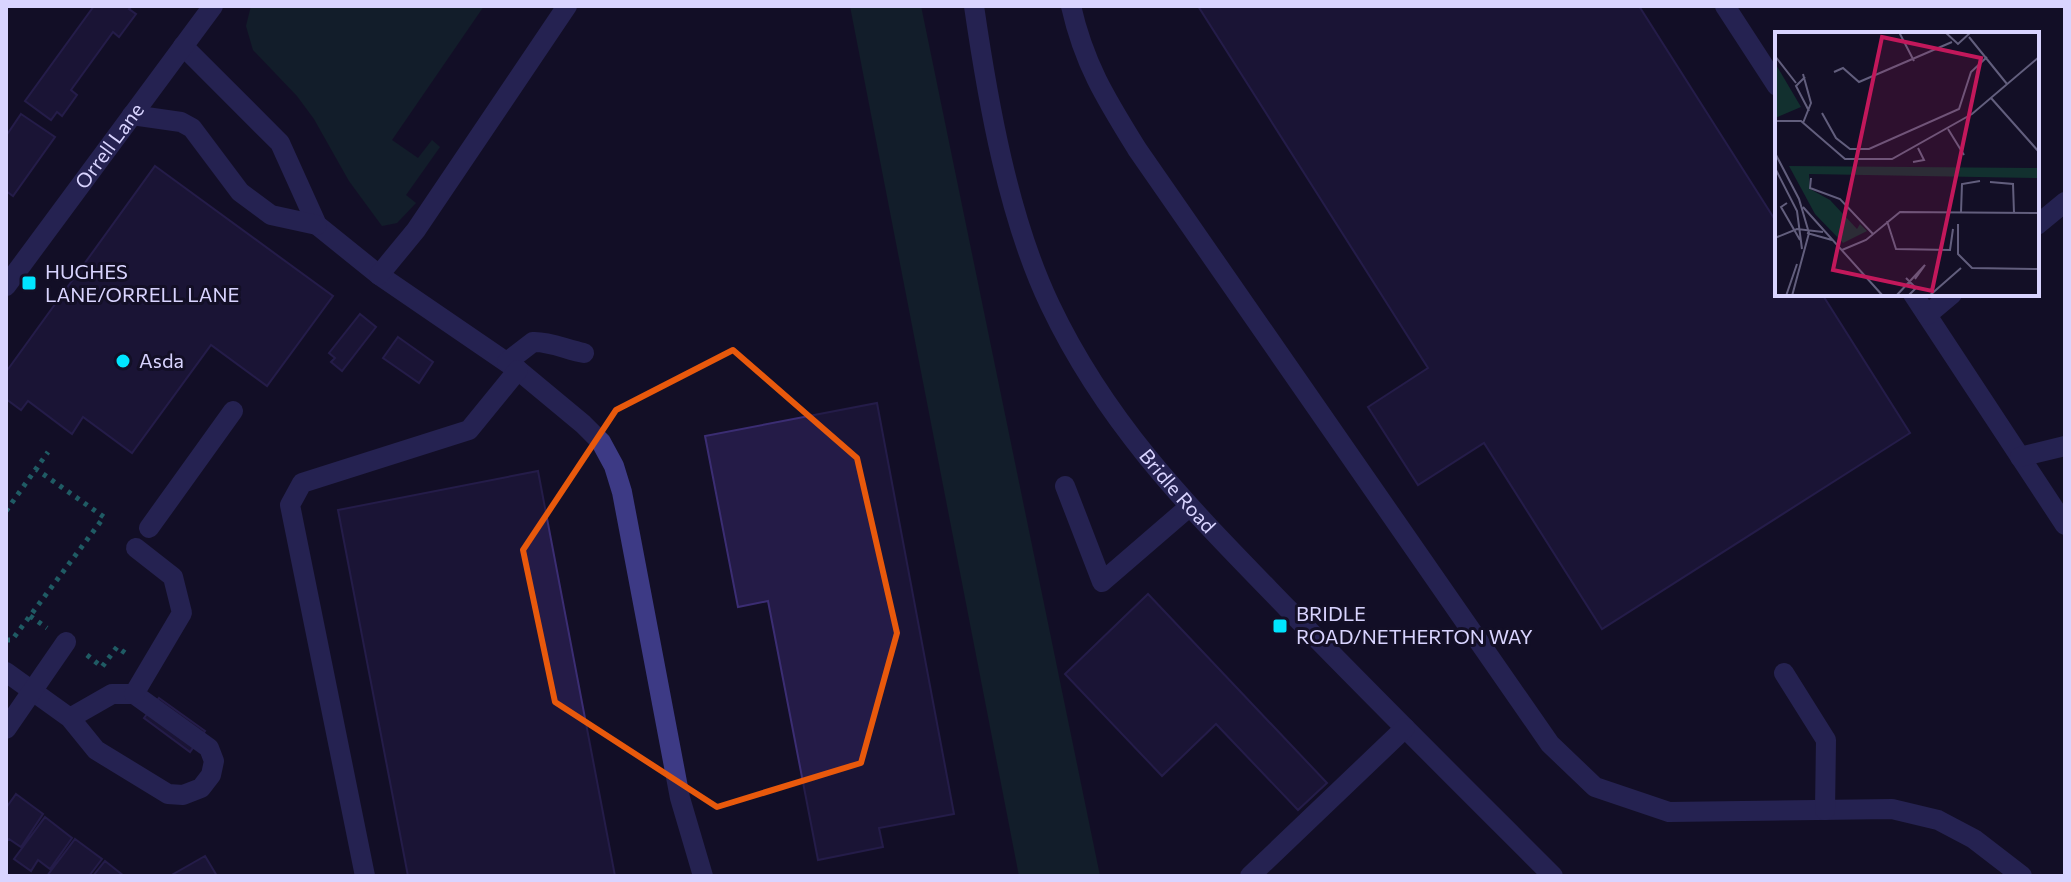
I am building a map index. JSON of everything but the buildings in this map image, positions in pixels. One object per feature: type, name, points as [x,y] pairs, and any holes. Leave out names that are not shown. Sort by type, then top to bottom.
[{"type":"street","name":"Orrell Lane","points":[[6,286],[213,6]]},
{"type":"street","points":[[379,275],[416,230],[567,6]]},
{"type":"street","name":"Bridle Road","points":[[974,6],[1009,183],[1026,244],[1050,304],[1107,405],[1189,507],[1553,876]]},
{"type":"street","points":[[1071,6],[1076,30],[1098,87],[1137,149],[1550,744],[1595,787],[1669,812],[1892,809],[1938,820],[1974,839],[2022,876]]},
{"type":"street","points":[[1725,6],[1775,83]]},
{"type":"street","points":[[183,46],[280,143],[317,225]]},
{"type":"street","points":[[132,115],[181,122],[192,128],[240,192],[271,215],[317,225],[379,275],[512,366],[601,442],[614,466],[622,492],[680,798],[703,876]]},
{"type":"street","points":[[2039,223],[2065,202]]},
{"type":"street","points":[[1914,296],[2065,525]]},
{"type":"street","points":[[1927,315],[1950,296]]},
{"type":"street","points":[[365,876],[290,505],[302,483],[469,430],[512,366],[533,342],[584,353]]},
{"type":"street","points":[[149,528],[233,411]]},
{"type":"street","points":[[2020,457],[2065,446]]},
{"type":"street","points":[[1065,486],[1102,582],[1189,507]]},
{"type":"street","points":[[134,694],[182,613],[173,577],[136,548]]},
{"type":"street","points":[[6,729],[66,642]]},
{"type":"street","points":[[6,672],[70,718],[96,750],[168,794],[183,795],[201,788],[211,775],[214,761],[209,748],[134,694],[112,694],[70,718]]},
{"type":"street","points":[[1784,673],[1826,740],[1825,810]]},
{"type":"street","points":[[1250,876],[1405,728]]},
{"type":"path","points":[[6,511],[48,452]]},
{"type":"path","points":[[6,640],[12,640],[104,517],[36,469]]},
{"type":"highlighted area","points":[[733,350],[857,458],[897,633],[861,763],[717,807],[555,702],[523,550],[616,410]]},
{"type":"green space","points":[[251,6],[484,6],[392,140],[418,158],[432,140],[440,147],[406,195],[416,203],[397,223],[382,226],[349,181],[314,119],[297,96],[253,50],[246,26]]},
{"type":"green space","points":[[850,6],[921,6],[1100,876],[1019,876]]},
{"type":"place","name":"HUGHES LANE/ORRELL LANE","points":[[29,283]]},
{"type":"place","name":"Asda","points":[[123,361]]},
{"type":"place","name":"BRIDLE ROAD/NETHERTON WAY","points":[[1280,626]]}]
